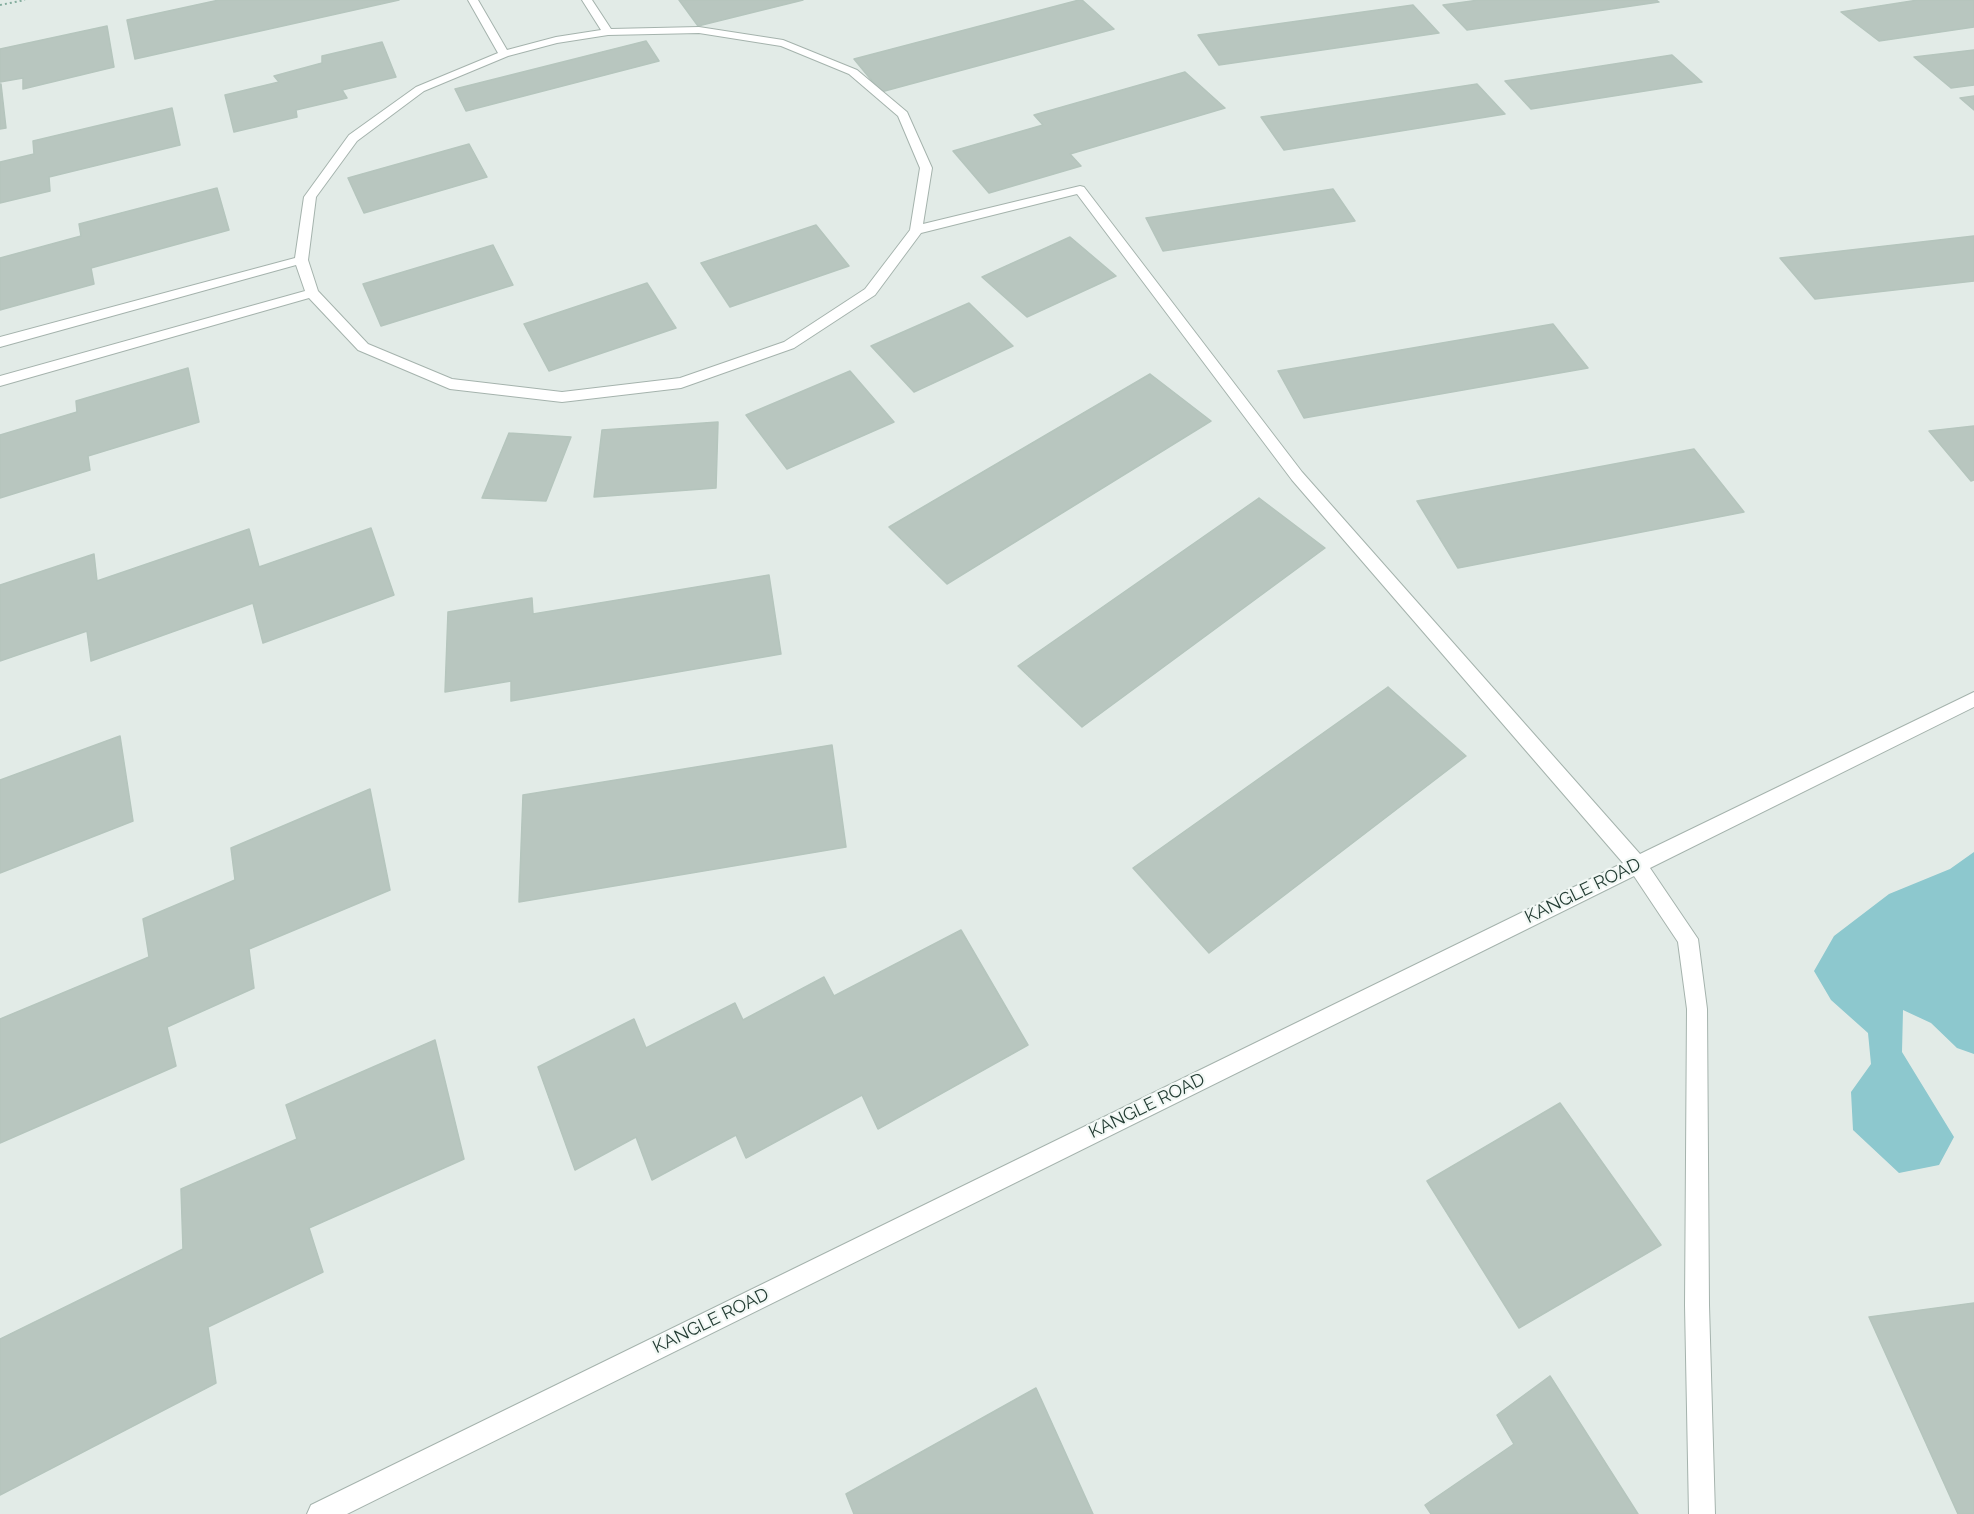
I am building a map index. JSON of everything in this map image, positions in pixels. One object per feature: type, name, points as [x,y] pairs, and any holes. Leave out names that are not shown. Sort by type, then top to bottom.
[{"type":"street","points":[[473,0],[504,54]]},
{"type":"street","points":[[587,0],[608,32]]},
{"type":"street","points":[[699,30],[783,43],[853,72],[903,114],[926,168],[916,230],[870,292],[789,345],[681,383],[562,397],[450,384],[363,347],[312,293],[301,260],[310,196],[353,138],[420,89],[504,54],[556,40],[608,32],[699,30]]},
{"type":"street","points":[[916,230],[1080,190],[1297,476],[1637,865],[1688,939],[1697,1009],[1697,1305],[1702,1514]]},
{"type":"street","points":[[0,342],[301,260]]},
{"type":"street","points":[[0,381],[312,293]]},
{"type":"street","name":"KANGLE ROAD","points":[[320,1514],[1974,699]]},
{"type":"path","points":[[0,5],[25,0]]},
{"type":"water","points":[[1974,852],[1974,1054],[1957,1048],[1931,1023],[1903,1010],[1902,1052],[1954,1137],[1939,1165],[1899,1173],[1853,1130],[1851,1092],[1871,1064],[1868,1033],[1831,1000],[1814,971],[1834,936],[1889,894],[1950,869]]},
{"type":"building","points":[[219,0],[399,0],[135,59],[127,20]]},
{"type":"building","points":[[679,0],[803,0],[698,26]]},
{"type":"building","points":[[1082,0],[1114,29],[881,92],[854,59]]},
{"type":"building","points":[[1479,0],[1656,0],[1659,2],[1467,30],[1443,5]]},
{"type":"building","points":[[1918,0],[1974,0],[1974,27],[1879,41],[1841,12]]},
{"type":"building","points":[[1413,5],[1439,33],[1219,65],[1198,35]]},
{"type":"building","points":[[107,26],[114,67],[23,89],[23,78],[0,82],[0,49]]},
{"type":"building","points":[[646,41],[659,61],[466,111],[455,89]]},
{"type":"building","points":[[382,42],[396,77],[342,90],[347,98],[296,110],[297,117],[234,132],[225,95],[279,82],[274,76],[322,63],[322,56]]},
{"type":"building","points":[[1974,50],[1974,85],[1951,88],[1914,57]]},
{"type":"building","points":[[1672,55],[1702,82],[1531,109],[1505,81]]},
{"type":"building","points":[[1185,72],[1225,108],[1070,154],[1081,166],[989,193],[953,151],[1043,125],[1034,115]]},
{"type":"building","points":[[0,84],[6,128],[0,129]]},
{"type":"building","points":[[1477,84],[1505,114],[1284,150],[1261,117]]},
{"type":"building","points":[[1974,96],[1974,110],[1960,98]]},
{"type":"building","points":[[172,108],[180,145],[49,177],[50,191],[0,203],[0,162],[34,154],[33,141]]},
{"type":"building","points":[[469,144],[487,177],[364,213],[348,178]]},
{"type":"building","points":[[217,188],[229,230],[91,268],[94,284],[0,310],[0,258],[81,236],[79,224]]},
{"type":"building","points":[[1333,189],[1355,221],[1163,251],[1146,218]]},
{"type":"building","points":[[816,225],[849,266],[730,307],[701,263]]},
{"type":"building","points":[[1974,236],[1974,281],[1815,299],[1780,258]]},
{"type":"building","points":[[1070,237],[1116,276],[1027,317],[982,277]]},
{"type":"building","points":[[493,245],[513,285],[381,326],[363,284]]},
{"type":"building","points":[[647,283],[676,328],[549,371],[524,324]]},
{"type":"building","points":[[969,303],[1013,346],[914,392],[871,346]]},
{"type":"building","points":[[1553,324],[1588,368],[1304,418],[1278,371]]},
{"type":"building","points":[[188,368],[199,422],[88,456],[90,470],[0,498],[0,435],[77,412],[76,401]]},
{"type":"building","points":[[850,371],[894,422],[787,469],[746,415]]},
{"type":"building","points":[[1150,374],[1211,421],[947,584],[889,527]]},
{"type":"building","points":[[718,422],[716,488],[594,497],[602,430]]},
{"type":"building","points":[[1974,426],[1974,480],[1971,481],[1929,431]]},
{"type":"building","points":[[509,433],[571,437],[546,501],[482,498]]},
{"type":"building","points":[[1694,449],[1744,512],[1458,568],[1417,501]]},
{"type":"building","points":[[1259,498],[1325,548],[1082,727],[1018,666]]},
{"type":"building","points":[[371,528],[394,595],[263,643],[253,603],[91,661],[87,631],[0,661],[0,585],[94,554],[97,581],[249,529],[259,567]]},
{"type":"building","points":[[769,575],[781,654],[511,701],[511,681],[445,692],[448,612],[532,598],[533,614]]},
{"type":"building","points":[[1388,687],[1466,756],[1209,953],[1133,868]]},
{"type":"building","points":[[120,736],[133,821],[0,873],[0,780]]},
{"type":"building","points":[[832,745],[846,847],[519,902],[523,795]]},
{"type":"building","points":[[370,789],[390,890],[249,949],[254,988],[167,1027],[176,1066],[0,1143],[0,1019],[149,957],[143,919],[235,880],[231,848]]},
{"type":"building","points":[[961,930],[1028,1045],[878,1129],[862,1095],[746,1158],[736,1135],[652,1180],[636,1137],[575,1170],[538,1067],[634,1019],[646,1048],[735,1003],[743,1020],[824,977],[834,996]]},
{"type":"building","points":[[435,1040],[464,1159],[309,1228],[323,1272],[208,1327],[216,1383],[0,1495],[0,1339],[183,1249],[181,1189],[297,1139],[286,1105]]},
{"type":"building","points":[[1560,1103],[1661,1245],[1519,1328],[1427,1181]]},
{"type":"building","points":[[1974,1303],[1974,1514],[1958,1514],[1869,1317]]},
{"type":"building","points":[[1550,1376],[1638,1514],[1431,1514],[1425,1505],[1514,1444],[1497,1415]]},
{"type":"building","points":[[1036,1388],[1093,1514],[854,1514],[846,1494]]}]
